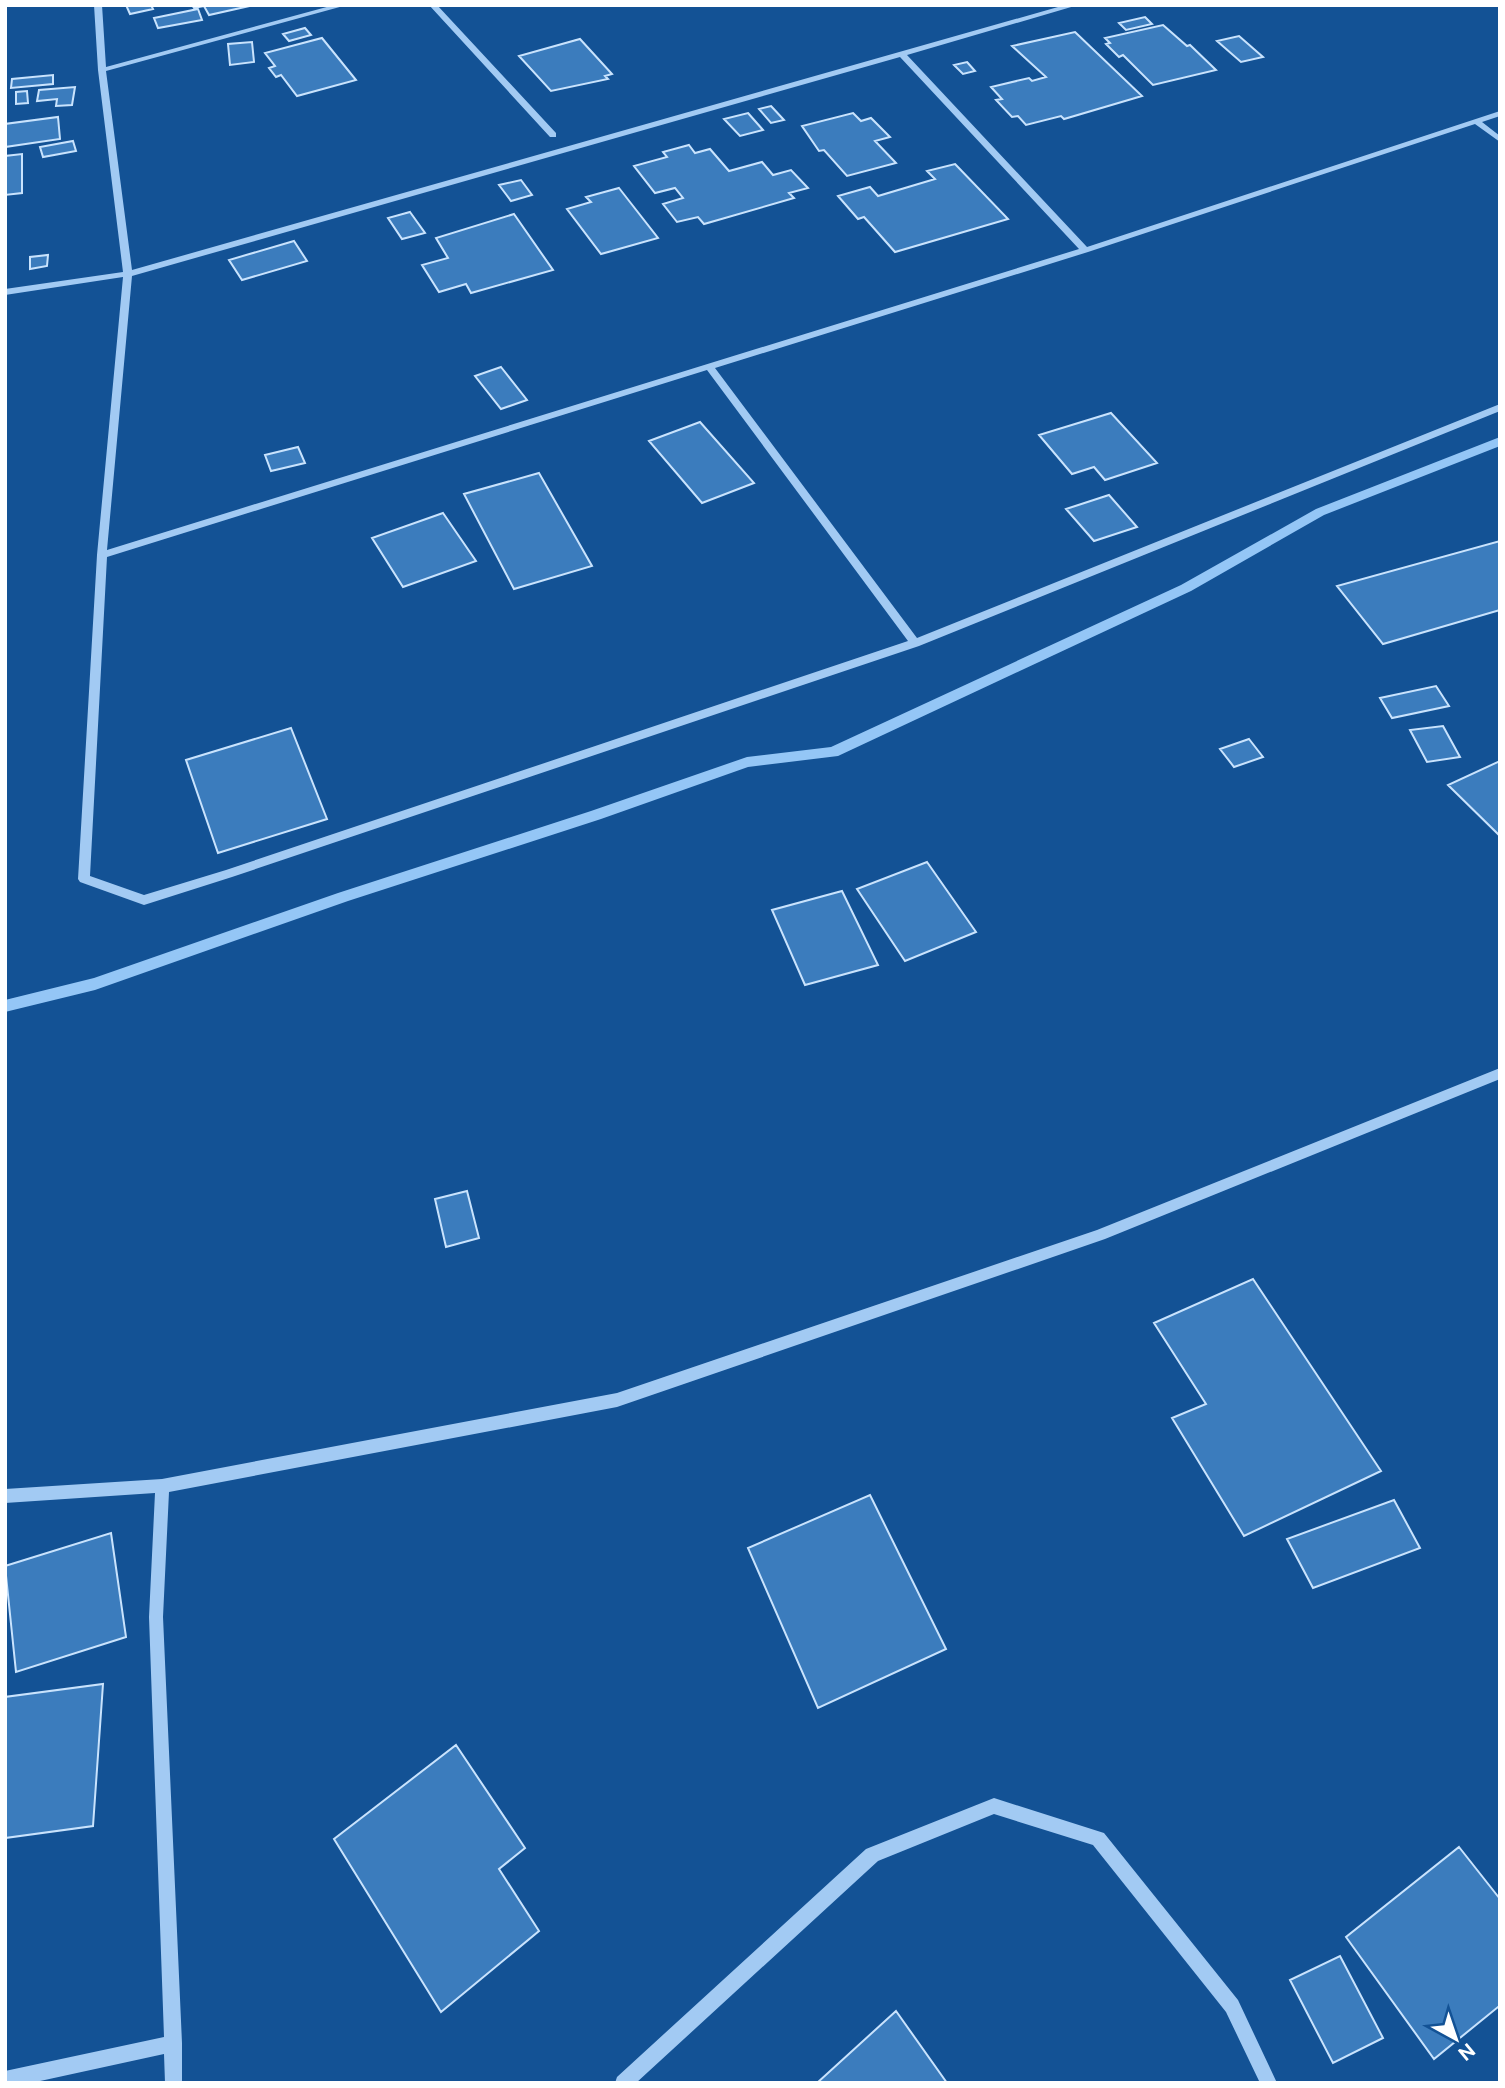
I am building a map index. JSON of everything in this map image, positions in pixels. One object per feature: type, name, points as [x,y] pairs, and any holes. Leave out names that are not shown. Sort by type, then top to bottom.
[{"type":"street","points":[[98,5],[102,70],[128,274],[102,555],[83,879],[144,900],[915,643],[1500,407]]},
{"type":"street","points":[[102,70],[343,5]]},
{"type":"street","points":[[433,5],[553,135]]},
{"type":"street","points":[[5,292],[128,274],[1074,5]]},
{"type":"street","points":[[902,54],[1085,250]]},
{"type":"street","points":[[102,555],[1085,250],[1500,113]]},
{"type":"street","points":[[1476,121],[1500,140]]},
{"type":"street","points":[[709,366],[915,643]]},
{"type":"street","points":[[5,1496],[162,1486],[617,1400],[1100,1235],[1500,1073]]},
{"type":"street","points":[[162,1486],[156,1617],[174,2083]]},
{"type":"street","points":[[623,2083],[872,1855],[994,1806],[1098,1839],[1232,2006],[1269,2083]]},
{"type":"street","points":[[5,2080],[174,2043]]},
{"type":"building","points":[[126,5],[151,5],[153,9],[130,14]]},
{"type":"building","points":[[192,5],[254,5],[209,15],[204,6],[194,8]]},
{"type":"building","points":[[198,9],[202,20],[158,28],[154,18]]},
{"type":"building","points":[[1145,17],[1152,24],[1126,30],[1119,23]]},
{"type":"building","points":[[1163,25],[1187,46],[1190,45],[1216,70],[1153,85],[1123,55],[1119,57],[1106,44],[1110,43],[1105,38]]},
{"type":"building","points":[[305,28],[311,35],[289,41],[283,34]]},
{"type":"building","points":[[1075,32],[1142,96],[1064,119],[1061,116],[1026,125],[1018,116],[1012,117],[996,100],[1002,99],[991,87],[1046,77],[1012,46]]},
{"type":"building","points":[[1239,36],[1263,57],[1241,62],[1217,41]]},
{"type":"building","points":[[322,38],[356,80],[297,96],[281,75],[276,77],[269,68],[275,66],[265,53]]},
{"type":"building","points":[[580,39],[612,74],[605,76],[608,79],[551,91],[519,56]]},
{"type":"building","points":[[252,42],[254,62],[230,65],[228,44]]},
{"type":"building","points":[[967,62],[975,71],[963,74],[954,65]]},
{"type":"building","points":[[53,75],[53,84],[11,88],[12,79]]},
{"type":"building","points":[[75,87],[72,105],[56,106],[57,99],[37,101],[39,90]]},
{"type":"building","points":[[27,91],[28,103],[16,104],[16,92]]},
{"type":"building","points":[[771,106],[784,120],[771,123],[759,109]]},
{"type":"building","points":[[748,113],[763,130],[740,136],[724,119]]},
{"type":"building","points":[[853,113],[861,121],[871,118],[890,137],[875,141],[896,163],[847,176],[824,150],[819,151],[802,126]]},
{"type":"building","points":[[58,117],[60,139],[5,147],[5,124]]},
{"type":"building","points":[[73,141],[76,151],[43,157],[40,147]]},
{"type":"building","points":[[689,145],[695,153],[710,149],[729,171],[762,162],[773,175],[791,170],[808,188],[789,193],[794,198],[704,224],[698,217],[677,222],[663,204],[683,198],[675,188],[655,193],[634,166],[667,157],[663,152]]},
{"type":"building","points":[[22,154],[22,193],[5,195],[5,156]]},
{"type":"building","points":[[955,164],[1008,219],[895,252],[864,217],[858,219],[838,196],[870,187],[878,196],[935,179],[927,171]]},
{"type":"building","points":[[521,180],[532,195],[511,201],[499,185]]},
{"type":"building","points":[[619,188],[658,238],[601,254],[567,209],[591,202],[586,197]]},
{"type":"building","points":[[410,212],[425,233],[402,239],[388,218]]},
{"type":"building","points":[[514,214],[553,270],[471,293],[466,284],[439,292],[422,265],[448,258],[436,238]]},
{"type":"building","points":[[294,241],[307,261],[242,280],[229,260]]},
{"type":"building","points":[[48,255],[47,266],[30,269],[30,257]]},
{"type":"building","points":[[501,367],[527,400],[501,409],[475,376]]},
{"type":"building","points":[[1111,413],[1157,463],[1105,480],[1094,467],[1072,474],[1039,435]]},
{"type":"building","points":[[700,422],[754,483],[702,503],[649,441]]},
{"type":"building","points":[[298,447],[305,463],[271,471],[265,455]]},
{"type":"building","points":[[539,473],[592,566],[514,589],[464,494]]},
{"type":"building","points":[[1109,495],[1137,527],[1094,541],[1066,509]]},
{"type":"building","points":[[443,513],[476,561],[403,587],[372,538]]},
{"type":"building","points":[[1500,541],[1500,610],[1383,644],[1337,586]]},
{"type":"building","points":[[1436,686],[1449,706],[1392,718],[1380,698]]},
{"type":"building","points":[[1443,726],[1460,757],[1427,762],[1410,730]]},
{"type":"building","points":[[291,728],[327,819],[218,853],[186,760]]},
{"type":"building","points":[[1249,739],[1263,757],[1234,767],[1220,749]]},
{"type":"building","points":[[1500,761],[1500,836],[1448,785]]},
{"type":"building","points":[[927,862],[976,932],[905,961],[857,889]]},
{"type":"building","points":[[842,891],[878,965],[805,985],[772,910]]},
{"type":"building","points":[[467,1191],[479,1238],[446,1247],[435,1199]]},
{"type":"building","points":[[1253,1279],[1381,1471],[1244,1536],[1172,1418],[1206,1404],[1154,1323]]},
{"type":"building","points":[[870,1495],[946,1649],[818,1708],[748,1548]]},
{"type":"building","points":[[1394,1500],[1420,1548],[1313,1588],[1287,1539]]},
{"type":"building","points":[[111,1533],[126,1637],[16,1672],[5,1566]]},
{"type":"building","points":[[103,1684],[93,1826],[5,1838],[5,1697]]},
{"type":"building","points":[[456,1745],[525,1848],[499,1869],[539,1931],[441,2012],[334,1839]]},
{"type":"building","points":[[1459,1847],[1500,1899],[1500,2009],[1498,2007],[1434,2059],[1346,1937]]},
{"type":"building","points":[[1340,1956],[1383,2038],[1333,2063],[1290,1980]]},
{"type":"building","points":[[896,2011],[947,2083],[817,2083]]},
{"type":"waterway","points":[[5,1006],[95,984],[343,897],[596,815],[747,762],[833,752],[1186,588],[1320,512],[1500,441]]}]
